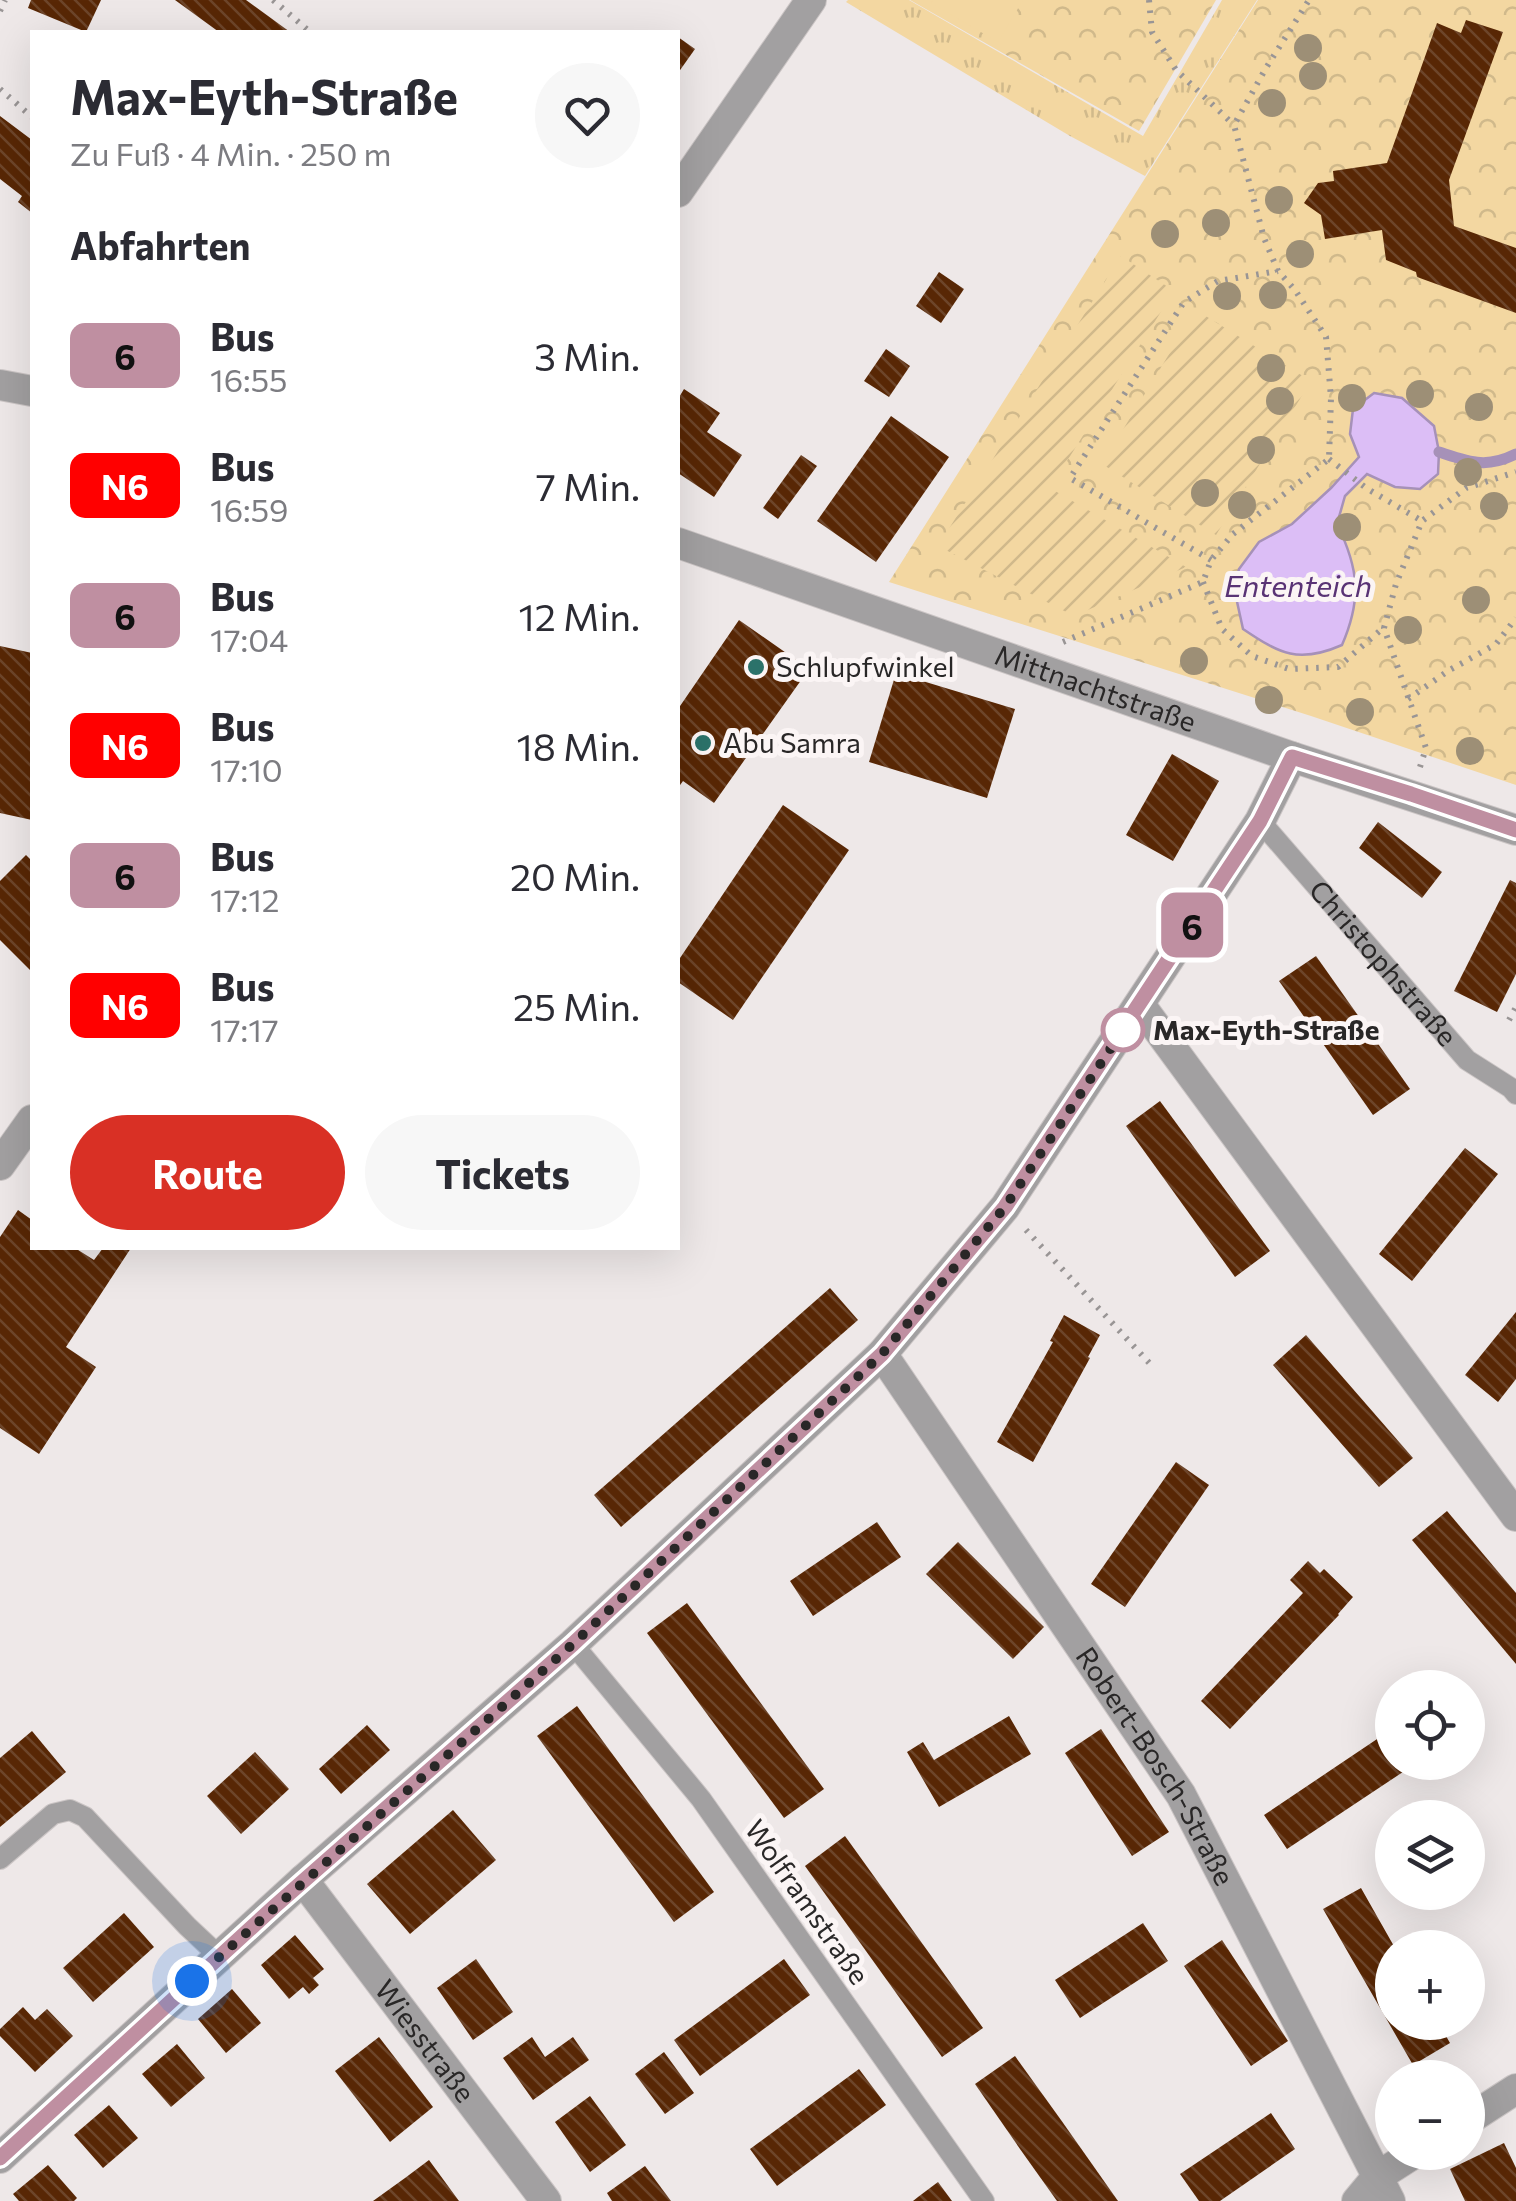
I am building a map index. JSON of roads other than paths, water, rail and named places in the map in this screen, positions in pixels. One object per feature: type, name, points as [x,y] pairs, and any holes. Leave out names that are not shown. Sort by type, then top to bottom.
[{"type":"street","points":[[680,189],[811,0]]},
{"type":"street","points":[[0,385],[30,391]]},
{"type":"street","name":"Mittnachtstraße","points":[[680,544],[1292,757],[1516,830]]},
{"type":"street","points":[[0,2158],[303,1880],[573,1644],[882,1354],[1005,1207],[1260,821],[1292,757]]},
{"type":"street","points":[[1140,1006],[1516,1516]]},
{"type":"street","points":[[0,1164],[30,1123]]},
{"type":"street","name":"Robert-Bosch-Straße","points":[[882,1354],[1181,1796],[1384,2189]]},
{"type":"street","name":"Wiesstraße","points":[[303,1880],[546,2201]]},
{"type":"street","points":[[1485,2109],[1516,2089]]},
{"type":"street","points":[[1358,2201],[1384,2189],[1400,2170]]},
{"type":"lane","name":"Christophstraße","points":[[1260,821],[1467,1060],[1516,1094]]},
{"type":"lane","name":"Wolframstraße","points":[[573,1644],[701,1799],[984,2201]]},
{"type":"lane","points":[[0,1859],[52,1814],[70,1810],[84,1817],[219,1956]]},
{"type":"water","name":"Ententeich","points":[[1374,393],[1402,398],[1434,426],[1438,474],[1420,489],[1395,487],[1367,474],[1345,496],[1337,524],[1354,570],[1355,598],[1348,628],[1342,645],[1314,654],[1290,654],[1243,629],[1234,588],[1239,569],[1259,542],[1292,524],[1359,457],[1350,434],[1353,409]]},
{"type":"waterway","points":[[1439,452],[1478,462],[1516,454]]},
{"type":"place","name":"Schlupfwinkel","points":[[756,667]]},
{"type":"place","name":"Abu Samra","points":[[703,743]]},
{"type":"place","name":"Max-Eyth-Straße","points":[[1123,1030]]}]
